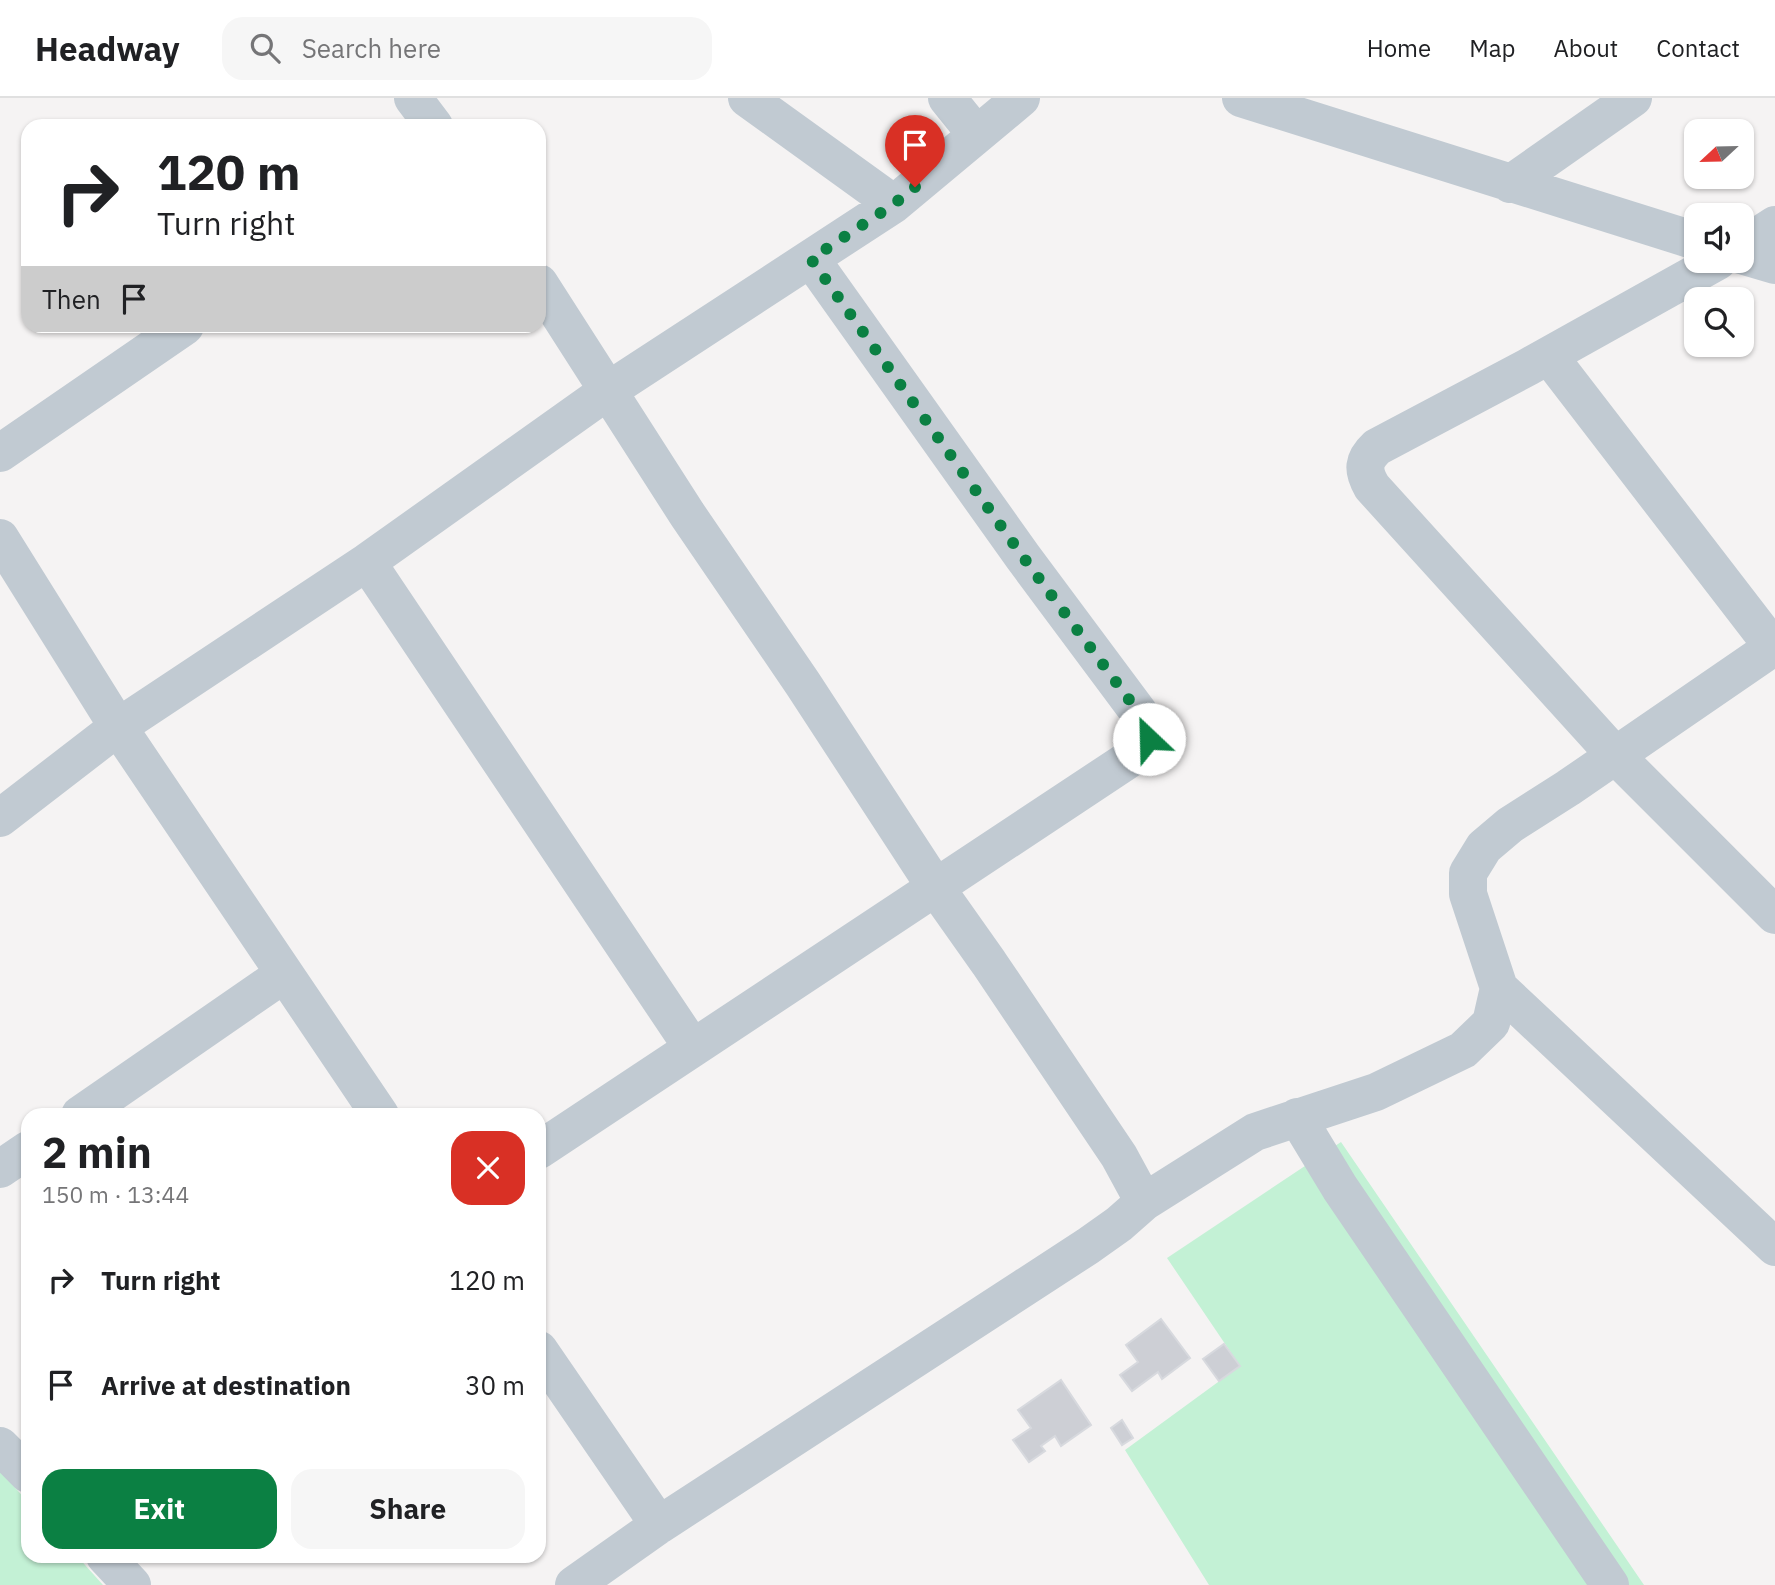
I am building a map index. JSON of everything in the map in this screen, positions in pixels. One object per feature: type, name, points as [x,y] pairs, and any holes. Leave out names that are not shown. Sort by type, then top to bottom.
[{"type":"street","points":[[413,98],[429,119]]},
{"type":"street","points":[[747,98],[894,204]]},
{"type":"street","points":[[947,98],[976,134]]},
{"type":"street","points":[[0,818],[118,727],[367,562],[609,390],[894,204],[1021,98]]},
{"type":"street","points":[[1510,184],[1633,98]]},
{"type":"street","points":[[1248,99],[1684,237]]},
{"type":"street","points":[[1754,239],[1775,225]]},
{"type":"street","points":[[546,1145],[1143,750],[1149,739],[1148,725],[1023,557],[811,259]]},
{"type":"street","points":[[1754,259],[1775,265]]},
{"type":"street","points":[[1697,273],[1549,356],[1377,447],[1364,464],[1372,487],[1615,755],[1775,915]]},
{"type":"street","points":[[546,294],[687,514],[803,684],[936,888],[1119,1156],[1144,1202]]},
{"type":"street","points":[[0,453],[175,333]]},
{"type":"street","points":[[1549,356],[1774,647],[1510,825],[1485,846],[1468,873],[1468,894],[1499,988],[1775,1247]]},
{"type":"street","points":[[0,538],[118,727],[375,1108]]},
{"type":"street","points":[[367,562],[692,1047]]},
{"type":"street","points":[[90,1108],[284,974]]},
{"type":"street","points":[[574,1585],[659,1525],[1088,1246],[1144,1202],[1255,1132],[1376,1092],[1463,1050],[1491,1023],[1499,988]]},
{"type":"street","points":[[1297,1117],[1340,1188],[1610,1585]]},
{"type":"street","points":[[0,1169],[21,1155]]},
{"type":"street","points":[[546,1360],[659,1525]]},
{"type":"street","points":[[0,1446],[21,1467]]},
{"type":"street","points":[[112,1563],[132,1585]]},
{"type":"green space","points":[[1341,1142],[1644,1585],[1209,1585],[1125,1450],[1240,1366],[1167,1258]]},
{"type":"green space","points":[[0,1471],[21,1494],[21,1563],[83,1563],[103,1585],[0,1585]]},
{"type":"building","points":[[1161,1319],[1190,1358],[1162,1379],[1158,1372],[1132,1391],[1120,1375],[1138,1362],[1126,1345]]},
{"type":"building","points":[[1224,1344],[1240,1366],[1219,1381],[1203,1359]]},
{"type":"building","points":[[1061,1380],[1091,1425],[1061,1446],[1055,1436],[1041,1446],[1045,1451],[1029,1462],[1013,1440],[1031,1428],[1018,1410]]},
{"type":"building","points":[[1122,1420],[1133,1438],[1122,1445],[1111,1428]]},
{"type":"route","points":[[915,187],[811,259],[1023,557],[1148,725],[1149,739]]}]
